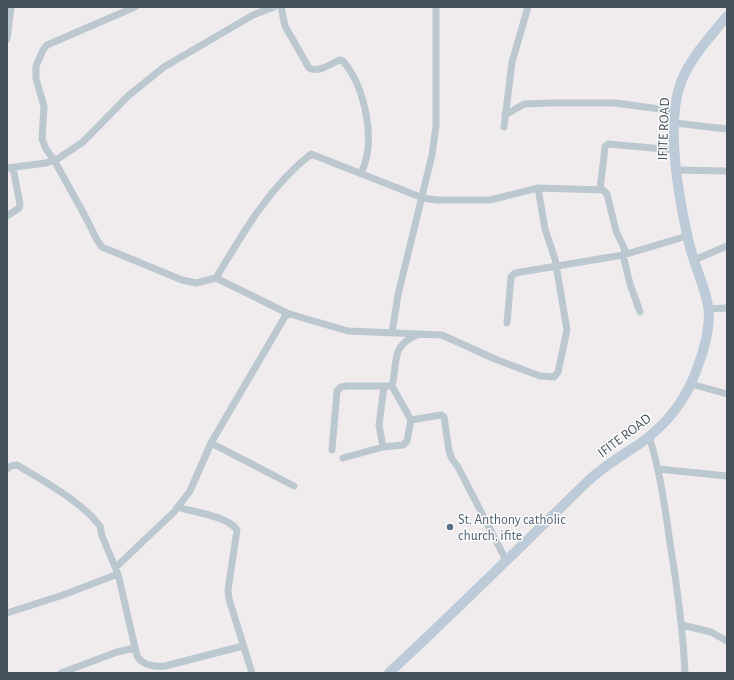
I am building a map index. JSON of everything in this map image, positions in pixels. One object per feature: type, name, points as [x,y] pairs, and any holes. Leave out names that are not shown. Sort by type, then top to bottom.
[{"type":"street","points":[[7,39],[11,7]]},
{"type":"street","points":[[135,7],[105,21],[58,39],[43,50],[36,66],[36,79],[44,106],[42,139],[46,149],[54,160],[102,247],[182,280],[196,283],[216,278],[287,313],[348,331],[442,335],[495,359],[540,376],[554,377],[558,372],[567,330],[555,265],[545,229],[538,188]]},
{"type":"street","points":[[7,216],[18,208],[20,204],[10,168],[46,163],[54,160],[83,142],[128,96],[164,67],[253,15],[274,7]]},
{"type":"street","points":[[281,7],[285,26],[309,68],[314,70],[320,69],[340,60],[345,64],[359,87],[363,99],[368,136],[365,166],[361,173]]},
{"type":"street","points":[[392,333],[398,295],[423,198],[432,155],[436,126],[436,7]]},
{"type":"street","points":[[504,127],[512,62],[528,7]]},
{"type":"street","name":"IFITE ROAD","points":[[392,672],[507,562],[591,478],[649,436],[678,408],[691,384],[699,365],[706,338],[708,309],[687,236],[678,192],[675,150],[676,111],[680,83],[686,72],[727,16]]},
{"type":"street","points":[[505,115],[524,104],[552,103],[615,103],[676,111]]},
{"type":"street","points":[[675,123],[727,129]]},
{"type":"street","points":[[600,190],[605,147],[608,144],[675,150]]},
{"type":"street","points":[[216,278],[253,217],[274,190],[311,154],[423,198],[437,200],[490,200],[538,188],[600,190],[607,194],[616,231],[625,250],[623,255],[630,284],[640,312]]},
{"type":"street","points":[[676,170],[727,171]]},
{"type":"street","points":[[507,322],[513,275],[537,271],[555,265],[623,255],[687,236]]},
{"type":"street","points":[[694,260],[727,246]]},
{"type":"street","points":[[708,309],[727,308]]},
{"type":"street","points":[[7,613],[63,595],[117,570],[177,508],[190,491],[210,443],[287,313]]},
{"type":"street","points":[[383,447],[379,425],[399,347],[406,339],[421,333]]},
{"type":"street","points":[[691,384],[727,394]]},
{"type":"street","points":[[332,450],[337,391],[341,387],[347,386],[388,386]]},
{"type":"street","points":[[343,458],[383,447],[403,445],[407,441],[411,420],[388,386]]},
{"type":"street","points":[[411,420],[441,415],[444,417],[452,459],[458,467],[507,562]]},
{"type":"street","points":[[649,436],[658,469],[682,625],[685,673]]},
{"type":"street","points":[[210,443],[294,486]]},
{"type":"street","points":[[7,469],[11,466],[17,465],[60,491],[97,522],[117,570],[139,660],[158,666],[243,646]]},
{"type":"street","points":[[658,469],[727,476]]},
{"type":"street","points":[[177,508],[222,519],[234,525],[237,530],[228,590],[229,599],[252,673]]},
{"type":"street","points":[[682,625],[711,632],[727,641]]},
{"type":"street","points":[[62,673],[105,656],[135,648]]},
{"type":"place","name":"St. Anthony catholic church, ifite","points":[[450,527]]}]
